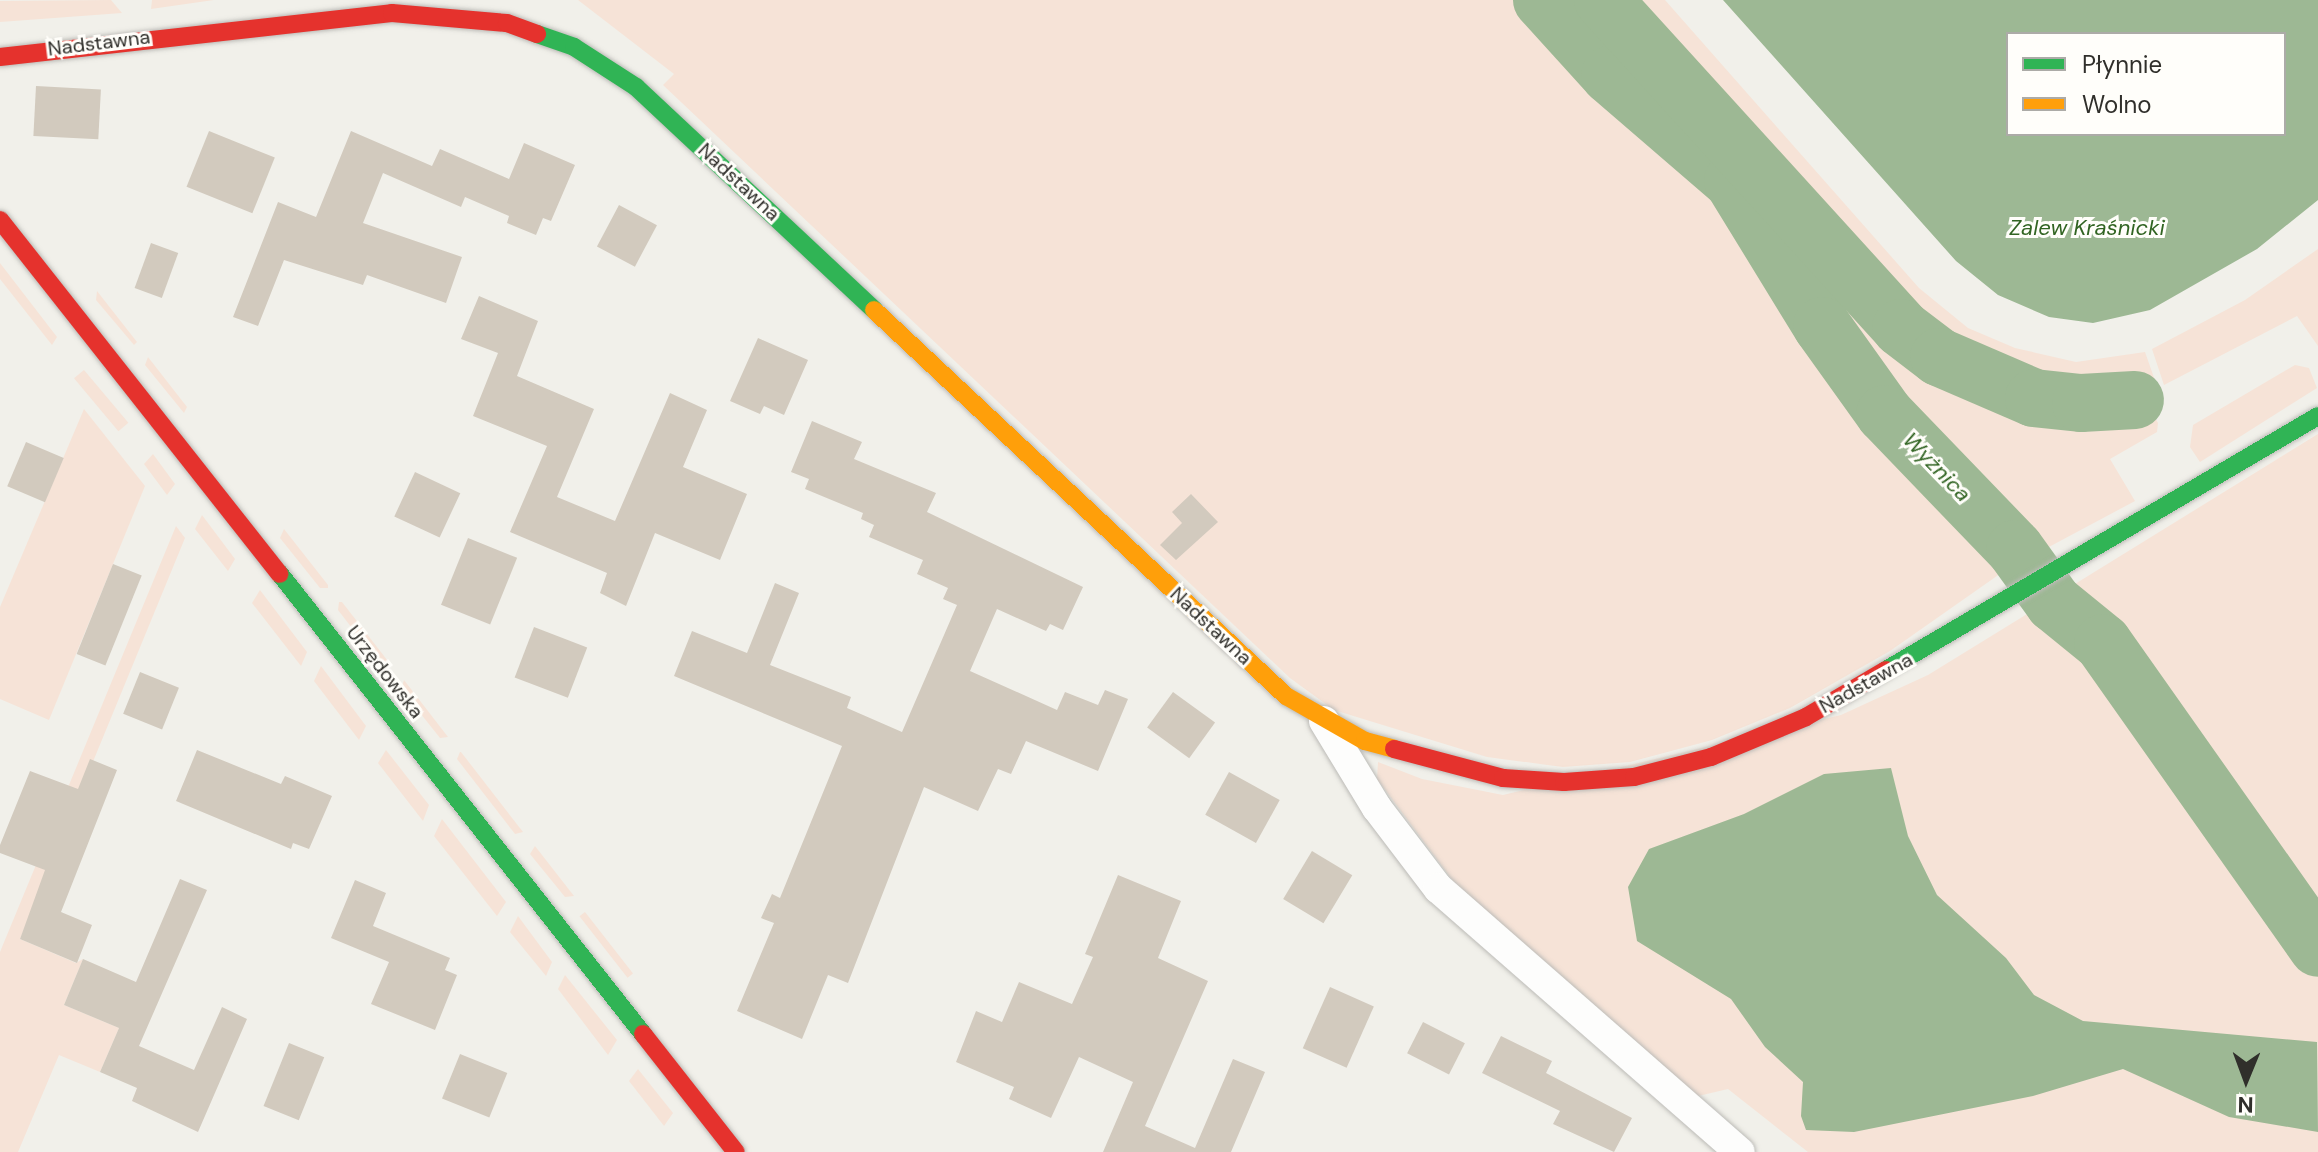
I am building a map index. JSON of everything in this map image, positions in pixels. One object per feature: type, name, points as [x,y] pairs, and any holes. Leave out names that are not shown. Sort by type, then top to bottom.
[{"type":"street","name":"Nadstawna","points":[[0,57],[392,13],[507,23],[574,47],[636,87],[1286,696],[1324,721],[1415,758],[1503,778],[1551,782],[1634,777],[1711,757],[1792,723],[1958,632],[2318,416]]},
{"type":"street","name":"Urzędowska","points":[[0,220],[736,1152]]},
{"type":"street","name":"Nadstawna","points":[[1324,721],[1377,808],[1438,888],[1740,1152]]},
{"type":"shaded area","points":[[111,0],[122,13],[0,22],[0,1]]},
{"type":"shaded area","points":[[152,0],[214,0],[151,9]]},
{"type":"shaded area","points":[[578,0],[1525,0],[1607,91],[1720,185],[1818,344],[1880,428],[2014,564],[1890,651],[1790,708],[1712,740],[1630,762],[1563,767],[1487,757],[1334,710],[1290,678],[663,85],[674,74]]},
{"type":"shaded area","points":[[1552,0],[1596,0],[1894,330],[1935,364],[2002,395],[2048,406],[2111,408],[2135,400],[2133,395],[2069,398],[2034,392],[1941,349],[1907,321],[1624,0],[1665,0],[1919,288],[1968,328],[2015,348],[2076,362],[2145,352],[2158,389],[2143,397],[2158,423],[2157,432],[2110,459],[2135,501],[2030,557],[1892,411],[1737,175],[1611,65]]},
{"type":"shaded area","points":[[2318,249],[2318,346],[2297,316],[2164,385],[2152,349],[2245,300]]},
{"type":"shaded area","points":[[0,263],[57,337],[52,345],[0,279]]},
{"type":"shaded area","points":[[97,291],[137,342],[134,345],[96,300]]},
{"type":"shaded area","points":[[148,357],[187,407],[184,413],[145,365]]},
{"type":"shaded area","points":[[2295,365],[2309,368],[2317,388],[2200,462],[2190,447],[2193,425]]},
{"type":"shaded area","points":[[84,370],[128,423],[118,431],[74,378]]},
{"type":"shaded area","points":[[84,409],[145,486],[49,720],[0,699],[0,607]]},
{"type":"shaded area","points":[[2318,434],[2318,923],[2114,636],[2062,592]]},
{"type":"shaded area","points":[[153,454],[175,484],[167,495],[144,464]]},
{"type":"shaded area","points":[[202,515],[235,559],[228,571],[195,529]]},
{"type":"shaded area","points":[[176,526],[185,538],[20,939],[76,963],[83,959],[64,1005],[119,1028],[100,1072],[59,1055],[18,1152],[0,1152],[0,952]]},
{"type":"shaded area","points":[[284,529],[328,588],[320,588],[280,538]]},
{"type":"shaded area","points":[[260,590],[307,652],[301,666],[252,603]]},
{"type":"shaded area","points":[[339,602],[391,665],[383,668],[338,610]]},
{"type":"shaded area","points":[[2045,603],[2096,644],[2318,945],[2318,1152],[1808,1152],[1728,1089],[1694,1097],[1453,881],[1377,779],[1378,762],[1422,779],[1503,795],[1841,715],[1928,675]]},
{"type":"shaded area","points":[[321,666],[366,726],[359,740],[314,681]]},
{"type":"shaded area","points":[[404,680],[448,737],[440,738],[401,689]]},
{"type":"shaded area","points":[[386,750],[429,805],[423,821],[378,763]]},
{"type":"shaded area","points":[[460,752],[523,832],[515,834],[457,759]]},
{"type":"shaded area","points":[[442,819],[506,902],[497,916],[434,836]]},
{"type":"shaded area","points":[[535,846],[574,896],[565,897],[530,854]]},
{"type":"shaded area","points":[[585,912],[633,973],[628,978],[579,916]]},
{"type":"shaded area","points":[[518,916],[552,962],[546,976],[510,932]]},
{"type":"shaded area","points":[[565,975],[617,1040],[608,1055],[558,989]]},
{"type":"shaded area","points":[[638,1069],[673,1113],[664,1126],[629,1081]]},
{"type":"water","name":"Zalew Kraśnicki","points":[[1723,0],[2318,0],[2318,200],[2257,249],[2150,310],[2093,323],[2049,317],[1998,295],[1956,261]]},
{"type":"water","points":[[1891,768],[1908,836],[1937,895],[2006,958],[2034,995],[2083,1021],[2317,1042],[2318,1132],[2229,1117],[2123,1069],[2033,1096],[1854,1132],[1806,1130],[1801,1116],[1803,1082],[1765,1047],[1731,999],[1637,941],[1628,887],[1649,849],[1744,814],[1824,774]]},
{"type":"building","points":[[36,86],[101,89],[98,139],[33,136]]},
{"type":"building","points":[[209,131],[275,158],[252,213],[187,187]]},
{"type":"building","points":[[351,131],[432,166],[440,149],[509,179],[524,143],[575,165],[551,221],[543,218],[536,235],[507,223],[509,216],[465,197],[461,207],[383,173],[363,223],[462,257],[446,303],[367,275],[363,285],[284,260],[258,326],[233,317],[278,202],[316,217]]},
{"type":"building","points":[[619,205],[657,225],[635,267],[597,246]]},
{"type":"building","points":[[151,243],[178,253],[162,298],[135,288]]},
{"type":"building","points":[[479,296],[538,321],[517,376],[594,409],[557,497],[615,521],[670,393],[707,410],[683,467],[747,494],[720,560],[655,533],[626,606],[600,593],[607,573],[510,532],[547,446],[473,416],[498,353],[461,339]]},
{"type":"building","points":[[758,338],[808,360],[784,415],[764,406],[760,414],[730,401]]},
{"type":"building","points":[[812,421],[862,442],[854,459],[936,493],[927,512],[1083,587],[1063,630],[1050,624],[1046,631],[997,609],[970,671],[1057,710],[1065,692],[1098,705],[1105,690],[1128,699],[1098,771],[1026,741],[1011,774],[998,769],[978,811],[924,787],[848,983],[828,975],[802,1039],[737,1011],[774,923],[761,918],[772,894],[780,898],[842,746],[674,676],[692,631],[747,653],[775,583],[799,593],[770,665],[851,697],[847,708],[902,732],[957,605],[943,599],[948,588],[917,574],[923,560],[869,537],[874,525],[861,519],[863,513],[805,489],[809,479],[791,472]]},
{"type":"building","points":[[26,442],[64,458],[45,502],[7,486]]},
{"type":"building","points":[[415,472],[460,493],[440,538],[394,516]]},
{"type":"building","points":[[1191,494],[1218,522],[1176,560],[1160,545],[1182,523],[1172,512]]},
{"type":"building","points":[[468,538],[517,558],[490,625],[441,605]]},
{"type":"building","points":[[113,564],[142,576],[105,666],[77,654]]},
{"type":"building","points":[[534,627],[587,647],[568,698],[515,677]]},
{"type":"building","points":[[140,672],[179,688],[162,729],[123,714]]},
{"type":"building","points":[[1173,692],[1215,723],[1189,758],[1147,728]]},
{"type":"building","points":[[197,750],[281,784],[285,776],[332,796],[309,849],[293,843],[291,849],[176,801]]},
{"type":"building","points":[[90,759],[117,770],[61,912],[92,925],[77,963],[20,939],[45,870],[0,853],[0,845],[30,771],[78,789]]},
{"type":"building","points":[[1229,772],[1280,800],[1256,843],[1205,815]]},
{"type":"building","points":[[1312,851],[1352,875],[1323,923],[1283,899]]},
{"type":"building","points":[[1118,875],[1181,901],[1158,958],[1208,981],[1145,1126],[1195,1148],[1233,1059],[1265,1072],[1231,1152],[1103,1152],[1133,1082],[1079,1057],[1051,1118],[1009,1099],[1014,1087],[956,1062],[976,1011],[1002,1022],[1019,982],[1072,1004],[1093,957],[1085,954]]},
{"type":"building","points":[[180,879],[207,890],[139,1046],[194,1070],[222,1007],[247,1019],[198,1132],[132,1101],[137,1088],[100,1072],[119,1028],[64,1005],[83,959],[136,982]]},
{"type":"building","points":[[355,880],[386,893],[373,926],[450,958],[445,970],[457,975],[435,1030],[371,1004],[389,962],[331,938]]},
{"type":"building","points":[[1330,987],[1374,1007],[1347,1068],[1303,1048]]},
{"type":"building","points":[[1423,1022],[1465,1043],[1449,1075],[1407,1053]]},
{"type":"building","points":[[1501,1036],[1552,1061],[1546,1073],[1632,1118],[1614,1152],[1553,1124],[1560,1111],[1482,1073]]},
{"type":"building","points":[[289,1043],[324,1057],[299,1120],[264,1106]]},
{"type":"building","points":[[460,1054],[507,1073],[489,1118],[442,1099]]},
{"type":"waterway","name":"Wyżnica","points":[[1542,0],[1610,75],[1733,181],[1822,326],[1885,414],[2015,549],[2054,603],[2103,643],[2318,948]]},
{"type":"waterway","name":"Wyżnica","points":[[1603,0],[1901,328],[1939,357],[2034,398],[2081,403],[2135,400]]},
{"type":"traffic: fast","points":[[537,34],[574,47],[636,87],[874,310]]},
{"type":"traffic: fast","points":[[1886,670],[2318,416]]},
{"type":"traffic: fast","points":[[280,574],[643,1034]]},
{"type":"traffic: slow","points":[[874,310],[1286,696],[1365,741],[1394,749]]},
{"type":"traffic: jam","points":[[0,57],[392,13],[507,23],[537,34]]},
{"type":"traffic: jam","points":[[0,220],[280,574]]},
{"type":"traffic: jam","points":[[1394,749],[1503,778],[1564,782],[1634,777],[1711,757],[1806,717],[1886,670]]},
{"type":"traffic: jam","points":[[643,1034],[736,1152]]}]
